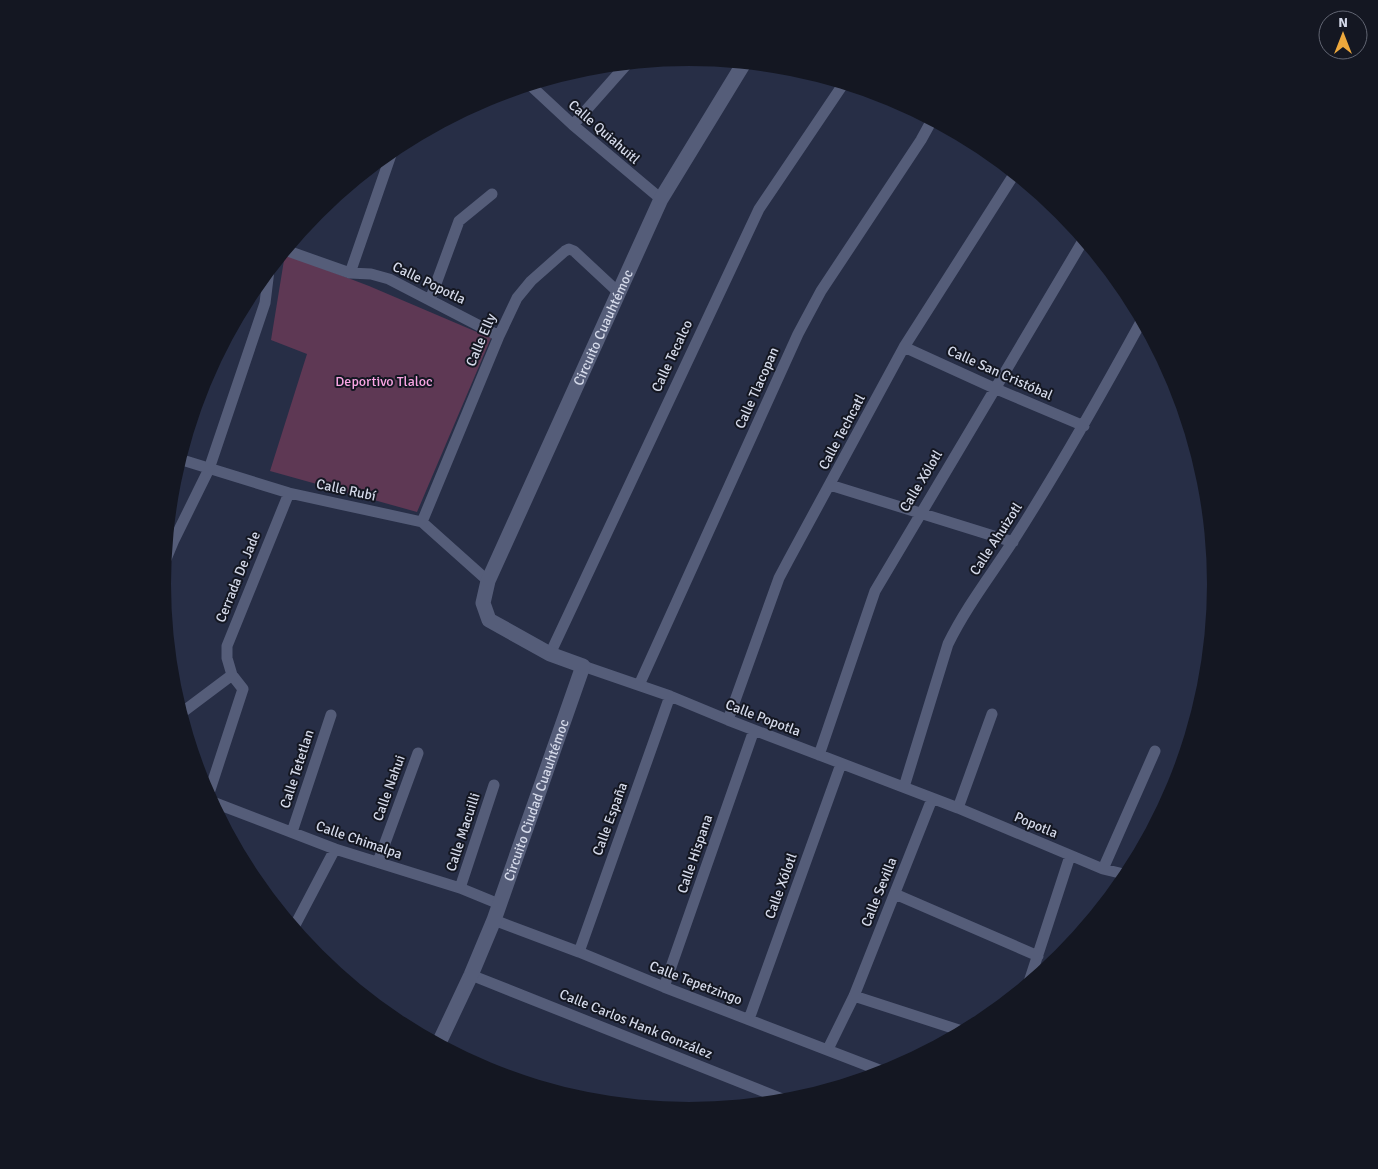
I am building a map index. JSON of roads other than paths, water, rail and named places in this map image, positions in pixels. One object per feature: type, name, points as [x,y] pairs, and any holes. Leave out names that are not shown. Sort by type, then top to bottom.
[{"type":"street","name":"Circuito Cuauhtémoc","points":[[550,654],[489,620],[483,603],[488,581],[660,199],[740,69]]},
{"type":"street","points":[[573,125],[621,71]]},
{"type":"street","name":"Calle Tecalco","points":[[550,654],[755,217],[840,89]]},
{"type":"street","name":"Calle Quiahuitl","points":[[535,90],[573,125],[660,199]]},
{"type":"street","name":"Calle Tlacopan","points":[[639,686],[798,334],[821,292],[929,126]]},
{"type":"street","points":[[350,273],[388,163]]},
{"type":"street","name":"Calle Techcatl","points":[[728,720],[779,578],[904,347],[1011,179]]},
{"type":"street","points":[[430,300],[459,221],[492,194]]},
{"type":"street","name":"Calle Xólotl","points":[[819,755],[875,590],[919,513],[1080,245]]},
{"type":"street","name":"Calle Elly","points":[[422,522],[499,336],[517,298],[531,281],[565,250],[569,249],[574,251],[618,292]]},
{"type":"street","name":"Calle Popotla","points":[[291,252],[350,273],[371,274],[389,279],[499,336]]},
{"type":"street","points":[[173,543],[209,469],[265,303],[267,284]]},
{"type":"street","name":"Calle Ahuizotl","points":[[904,787],[948,644],[958,622],[1013,542],[1084,426],[1139,326]]},
{"type":"street","name":"Calle San Cristóbal","points":[[904,347],[1084,426]]},
{"type":"street","name":"Calle Rubí","points":[[186,461],[290,493],[422,522],[488,581]]},
{"type":"street","points":[[830,485],[1013,542]]},
{"type":"street","name":"Cerrada De Jade","points":[[232,674],[227,658],[227,646],[290,493]]},
{"type":"street","points":[[550,654],[582,666]]},
{"type":"street","name":"Calle Popotla","points":[[582,666],[670,696],[932,799]]},
{"type":"street","name":"Circuito Ciudad Cuauhtémoc","points":[[441,1039],[494,920],[582,666]]},
{"type":"street","points":[[186,709],[232,674],[243,689],[211,786]]},
{"type":"street","name":"Calle España","points":[[579,952],[670,696]]},
{"type":"street","points":[[958,808],[992,714]]},
{"type":"street","name":"Calle Tetetlan","points":[[292,832],[331,715]]},
{"type":"street","name":"Calle Hispana","points":[[664,988],[754,730]]},
{"type":"street","points":[[1103,869],[1155,751]]},
{"type":"street","name":"Calle Nahui","points":[[378,862],[418,753]]},
{"type":"street","name":"Calle Xólotl","points":[[749,1019],[841,764]]},
{"type":"street","name":"Calle Macuilli","points":[[460,888],[494,785]]},
{"type":"street","name":"Popotla","points":[[932,799],[958,808],[1070,856],[1103,869],[1119,873]]},
{"type":"street","name":"Calle Sevilla","points":[[828,1049],[854,996],[932,799]]},
{"type":"street","name":"Calle Chimalpa","points":[[220,805],[336,849],[460,888],[499,904]]},
{"type":"street","points":[[296,923],[336,849]]},
{"type":"street","points":[[1032,973],[1070,856]]},
{"type":"street","points":[[895,894],[1038,956]]},
{"type":"street","name":"Calle Tepetzingo","points":[[494,920],[579,952],[664,988],[875,1067]]},
{"type":"street","name":"Calle Carlos Hank González","points":[[470,975],[774,1095]]},
{"type":"street","points":[[854,996],[955,1029]]},
{"type":"park label","name":"Deportivo Tlaloc","points":[[384,381]]}]
